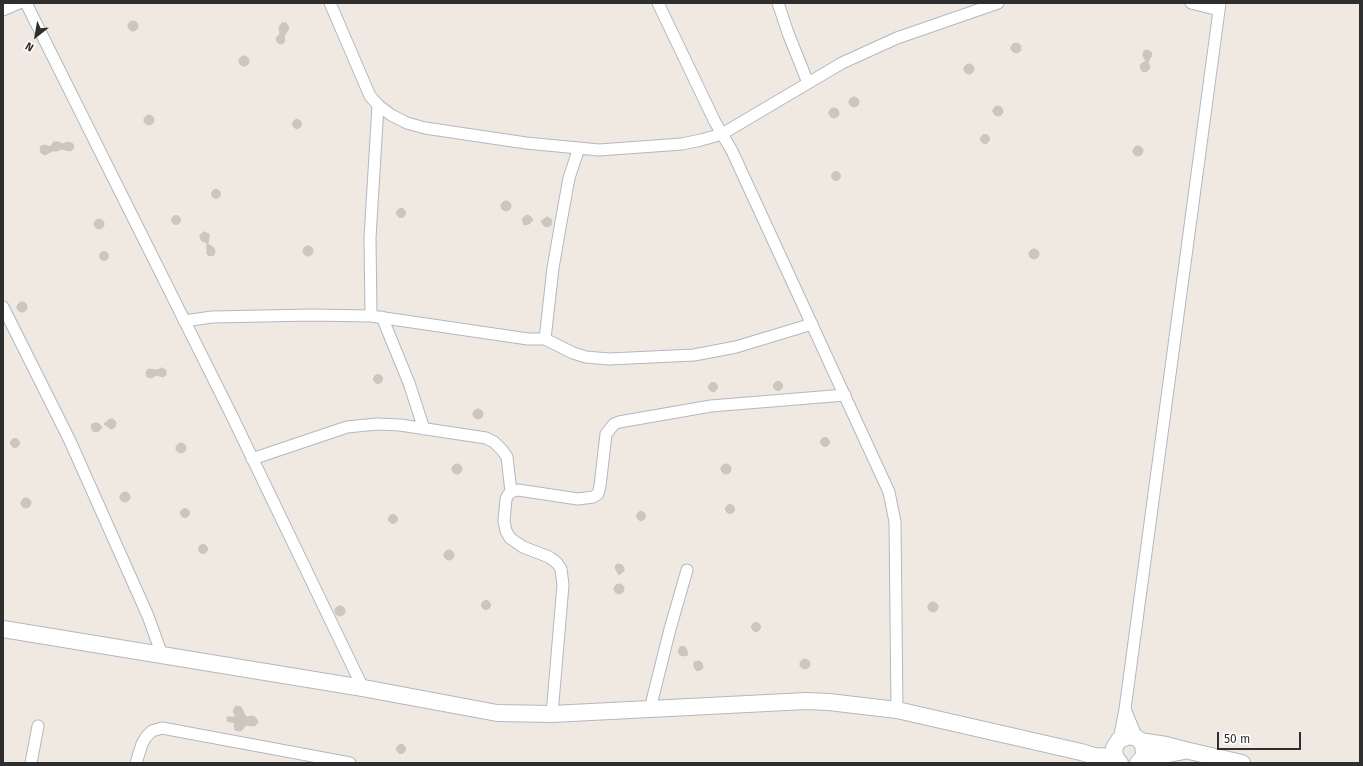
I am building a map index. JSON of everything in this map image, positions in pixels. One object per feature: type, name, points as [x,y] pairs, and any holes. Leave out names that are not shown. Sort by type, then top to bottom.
[{"type":"street","points":[[3,10],[19,3]]},
{"type":"street","points":[[26,3],[184,321],[232,414],[252,459],[362,688]]},
{"type":"street","points":[[330,3],[370,96],[378,105],[391,115],[407,123],[425,128],[526,143],[599,150],[682,144],[722,134],[842,63],[897,38],[998,3]]},
{"type":"street","points":[[658,3],[715,122],[732,151],[889,492],[895,522],[897,710]]},
{"type":"street","points":[[778,3],[808,83]]},
{"type":"street","points":[[1118,755],[1220,6],[1191,3]]},
{"type":"street","points":[[371,316],[370,238],[378,105]]},
{"type":"street","points":[[545,339],[560,222],[569,178],[579,148]]},
{"type":"street","points":[[3,307],[70,441],[148,616],[162,655]]},
{"type":"street","points":[[184,321],[212,317],[312,315],[371,316],[528,339],[545,339],[573,353],[586,357],[609,359],[694,355],[736,347],[812,324]]},
{"type":"street","points":[[382,317],[409,383],[424,429]]},
{"type":"street","points":[[552,714],[563,585],[562,569],[549,557],[523,547],[510,538],[506,531],[504,521],[506,499],[511,492],[518,490],[578,499],[594,497],[598,494],[600,486],[606,434],[614,424],[619,422],[711,406],[845,395]]},
{"type":"street","points":[[252,459],[347,427],[377,424],[400,425],[486,438],[494,442],[507,457],[511,492]]},
{"type":"street","points":[[650,709],[670,629],[687,570]]},
{"type":"street","points":[[3,629],[362,688],[496,713],[552,714],[806,701],[829,702],[897,710],[1094,756],[1118,755]]},
{"type":"street","points":[[1125,709],[1144,749],[1140,761]]},
{"type":"street","points":[[31,763],[38,726]]},
{"type":"street","points":[[136,763],[142,744],[146,737],[152,731],[162,728],[350,763]]},
{"type":"street","points":[[1118,755],[1130,736],[1242,763]]},
{"type":"street","points":[[1140,761],[1186,750]]},
{"type":"building","points":[[133,21],[138,26],[133,31],[128,26]]},
{"type":"building","points":[[282,23],[286,23],[289,27],[284,36],[285,40],[283,44],[278,43],[276,39],[280,34],[279,27]]},
{"type":"building","points":[[1016,43],[1021,48],[1016,53],[1011,48]]},
{"type":"building","points":[[1147,50],[1151,52],[1152,55],[1148,62],[1150,68],[1146,72],[1142,71],[1140,67],[1141,64],[1146,61],[1143,53]]},
{"type":"building","points":[[244,56],[249,61],[244,66],[239,61]]},
{"type":"building","points":[[969,64],[974,69],[969,74],[964,69]]},
{"type":"building","points":[[854,97],[859,102],[854,107],[849,102]]},
{"type":"building","points":[[998,106],[1003,111],[998,116],[993,111]]},
{"type":"building","points":[[834,108],[839,113],[834,118],[829,113]]},
{"type":"building","points":[[149,115],[154,120],[149,125],[144,120]]},
{"type":"building","points":[[297,119],[302,124],[297,129],[292,124]]},
{"type":"building","points":[[985,134],[990,139],[985,144],[980,139]]},
{"type":"building","points":[[54,142],[59,142],[62,144],[69,142],[73,144],[74,147],[70,151],[62,149],[52,151],[45,155],[41,153],[41,146],[45,145],[50,147]]},
{"type":"building","points":[[1138,146],[1143,151],[1138,156],[1133,151]]},
{"type":"building","points":[[836,171],[841,176],[836,181],[831,176]]},
{"type":"building","points":[[216,189],[221,194],[216,199],[211,194]]},
{"type":"building","points":[[506,201],[511,206],[506,211],[501,206]]},
{"type":"building","points":[[401,208],[406,213],[401,218],[396,213]]},
{"type":"building","points":[[176,215],[181,220],[176,225],[171,220]]},
{"type":"building","points":[[528,215],[533,220],[529,224],[524,225],[522,219]]},
{"type":"building","points":[[547,217],[552,221],[551,225],[548,227],[544,226],[541,221]]},
{"type":"building","points":[[99,219],[104,224],[99,229],[94,224]]},
{"type":"building","points":[[204,232],[209,234],[208,243],[202,241],[200,238],[200,235]]},
{"type":"building","points":[[207,243],[214,248],[214,255],[209,256],[207,254]]},
{"type":"building","points":[[308,246],[313,251],[308,256],[303,251]]},
{"type":"building","points":[[1034,249],[1039,254],[1034,259],[1029,254]]},
{"type":"building","points":[[104,251],[109,256],[104,261],[99,256]]},
{"type":"building","points":[[22,302],[27,307],[22,312],[17,307]]},
{"type":"building","points":[[162,368],[166,370],[166,375],[163,377],[156,375],[152,378],[147,377],[146,373],[148,369],[157,370]]},
{"type":"building","points":[[378,374],[383,379],[378,384],[373,379]]},
{"type":"building","points":[[778,381],[783,386],[778,391],[773,386]]},
{"type":"building","points":[[713,382],[718,387],[713,392],[708,387]]},
{"type":"building","points":[[478,409],[483,414],[478,419],[473,414]]},
{"type":"building","points":[[110,419],[113,419],[116,422],[115,427],[111,429],[104,424]]},
{"type":"building","points":[[98,423],[102,427],[96,432],[93,431],[91,427],[92,424]]},
{"type":"building","points":[[825,437],[830,442],[825,447],[820,442]]},
{"type":"building","points":[[15,438],[20,443],[15,448],[10,443]]},
{"type":"building","points":[[181,443],[186,448],[181,453],[176,448]]},
{"type":"building","points":[[457,464],[462,469],[457,474],[452,469]]},
{"type":"building","points":[[726,464],[731,469],[726,474],[721,469]]},
{"type":"building","points":[[125,492],[130,497],[125,502],[120,497]]},
{"type":"building","points":[[26,498],[31,503],[26,508],[21,503]]},
{"type":"building","points":[[730,504],[735,509],[730,514],[725,509]]},
{"type":"building","points":[[185,508],[190,513],[185,518],[180,513]]},
{"type":"building","points":[[641,511],[646,516],[641,521],[636,516]]},
{"type":"building","points":[[393,514],[398,519],[393,524],[388,519]]},
{"type":"building","points":[[203,544],[208,549],[203,554],[198,549]]},
{"type":"building","points":[[449,550],[454,555],[449,560],[444,555]]},
{"type":"building","points":[[618,564],[622,565],[624,568],[624,571],[619,575],[615,568]]},
{"type":"building","points":[[619,584],[624,589],[619,594],[614,589]]},
{"type":"building","points":[[486,600],[491,605],[486,610],[481,605]]},
{"type":"building","points":[[933,602],[938,607],[933,612],[928,607]]},
{"type":"building","points":[[340,606],[345,611],[340,616],[335,611]]},
{"type":"building","points":[[756,622],[761,627],[756,632],[751,627]]},
{"type":"building","points":[[683,646],[686,648],[688,655],[680,655],[678,652],[680,647]]},
{"type":"building","points":[[805,659],[810,664],[805,669],[800,664]]},
{"type":"building","points":[[699,661],[702,663],[703,668],[697,671],[694,667],[694,662]]},
{"type":"building","points":[[236,706],[241,707],[246,717],[253,716],[256,718],[258,722],[256,725],[246,725],[242,730],[235,730],[235,723],[227,721],[227,717],[236,717],[233,711]]},
{"type":"building","points":[[401,744],[406,749],[401,754],[396,749]]}]
